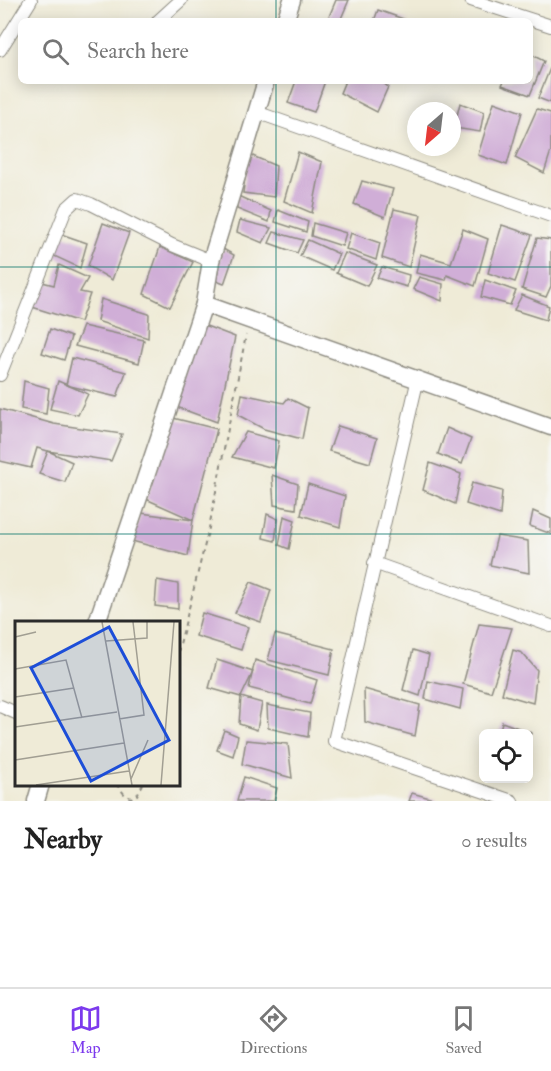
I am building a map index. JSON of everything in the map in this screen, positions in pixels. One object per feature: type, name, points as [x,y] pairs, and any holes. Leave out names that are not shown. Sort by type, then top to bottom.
[{"type":"street","points":[[20,18],[31,0]]},
{"type":"street","points":[[161,18],[182,0]]},
{"type":"street","points":[[286,18],[292,0]]},
{"type":"street","points":[[471,0],[526,18]]},
{"type":"street","points":[[533,20],[551,26]]},
{"type":"street","points":[[0,50],[18,21]]},
{"type":"street","points":[[97,621],[204,304],[211,261],[265,84]]},
{"type":"street","points":[[256,112],[551,216]]},
{"type":"street","points":[[0,375],[66,209],[76,199],[211,261]]},
{"type":"street","points":[[204,304],[551,427]]},
{"type":"street","points":[[418,378],[334,741],[512,801]]},
{"type":"street","points":[[374,563],[551,626]]},
{"type":"street","points":[[0,706],[15,713]]},
{"type":"street","points":[[36,801],[40,786]]},
{"type":"path","points":[[180,644],[209,528],[249,320]]},
{"type":"path","points":[[117,786],[124,795],[131,798],[137,795],[142,786]]},
{"type":"building","points":[[336,0],[349,0],[341,18],[328,18]]},
{"type":"building","points":[[378,10],[401,18],[375,18]]},
{"type":"building","points":[[533,56],[544,61],[530,95],[502,85],[533,84]]},
{"type":"building","points":[[551,66],[551,103],[538,98]]},
{"type":"building","points":[[295,84],[324,84],[314,112],[288,103]]},
{"type":"building","points":[[344,84],[384,84],[388,87],[377,112],[340,93]]},
{"type":"building","points":[[494,102],[522,112],[507,165],[478,155]]},
{"type":"building","points":[[461,103],[484,112],[480,132],[461,129]]},
{"type":"building","points":[[537,109],[551,113],[551,151],[544,173],[515,158]]},
{"type":"building","points":[[298,152],[322,162],[312,213],[284,201]]},
{"type":"building","points":[[248,154],[276,166],[274,197],[243,193]]},
{"type":"building","points":[[362,181],[393,189],[385,217],[354,204]]},
{"type":"building","points":[[236,195],[271,211],[269,222],[237,209]]},
{"type":"building","points":[[394,209],[421,215],[409,267],[382,258]]},
{"type":"building","points":[[278,210],[308,222],[306,232],[275,222]]},
{"type":"building","points":[[240,220],[271,228],[263,243],[237,232]]},
{"type":"building","points":[[103,223],[129,233],[112,280],[88,266]]},
{"type":"building","points":[[313,223],[346,233],[342,246],[311,236]]},
{"type":"building","points":[[502,225],[532,235],[515,282],[488,273]]},
{"type":"building","points":[[463,229],[488,239],[475,286],[447,275],[446,280],[416,273],[420,254],[451,263]]},
{"type":"building","points":[[274,232],[303,240],[297,253],[269,243]]},
{"type":"building","points":[[351,233],[380,243],[376,260],[346,249]]},
{"type":"building","points":[[61,234],[87,243],[80,268],[52,255]]},
{"type":"building","points":[[537,238],[551,240],[551,286],[546,297],[522,289]]},
{"type":"building","points":[[308,240],[339,254],[332,270],[300,256]]},
{"type":"building","points":[[160,247],[193,262],[170,307],[144,294]]},
{"type":"building","points":[[223,249],[234,255],[224,284],[214,280]]},
{"type":"building","points":[[345,253],[377,265],[367,286],[336,273]]},
{"type":"building","points":[[59,265],[88,278],[80,292],[90,294],[80,322],[32,307],[42,282],[54,285]]},
{"type":"building","points":[[382,267],[409,275],[407,287],[377,278]]},
{"type":"building","points":[[419,277],[443,284],[442,301],[413,289]]},
{"type":"building","points":[[485,280],[516,291],[510,305],[481,297]]},
{"type":"building","points":[[522,295],[549,306],[546,320],[514,310]]},
{"type":"building","points":[[101,299],[149,314],[148,338],[97,321]]},
{"type":"building","points":[[201,324],[235,337],[217,422],[174,406]]},
{"type":"building","points":[[83,326],[144,340],[139,363],[75,346]]},
{"type":"building","points":[[50,329],[71,337],[64,360],[42,353]]},
{"type":"building","points":[[72,358],[126,372],[117,397],[66,385]]},
{"type":"building","points":[[24,381],[49,388],[46,414],[21,409]]},
{"type":"building","points":[[58,381],[88,394],[78,415],[50,409]]},
{"type":"building","points":[[242,394],[284,403],[288,398],[308,408],[302,439],[264,429],[238,415]]},
{"type":"building","points":[[0,409],[54,424],[122,434],[111,461],[37,448],[31,468],[0,461]]},
{"type":"building","points":[[173,418],[217,429],[193,520],[146,499]]},
{"type":"building","points":[[338,426],[377,438],[370,463],[329,451]]},
{"type":"building","points":[[447,428],[471,439],[462,464],[438,454]]},
{"type":"building","points":[[246,432],[279,441],[274,468],[232,457]]},
{"type":"building","points":[[48,451],[72,462],[65,482],[39,474]]},
{"type":"building","points":[[430,463],[461,474],[455,504],[423,490]]},
{"type":"building","points":[[272,475],[298,484],[296,509],[274,505]]},
{"type":"building","points":[[472,483],[502,491],[500,515],[466,504]]},
{"type":"building","points":[[308,484],[345,496],[340,527],[301,515]]},
{"type":"building","points":[[533,511],[551,519],[551,534],[530,526]]},
{"type":"building","points":[[141,513],[193,520],[188,556],[132,541]]},
{"type":"building","points":[[267,514],[278,519],[275,541],[263,538]]},
{"type":"building","points":[[284,516],[295,520],[289,549],[279,545]]},
{"type":"building","points":[[497,536],[528,541],[529,573],[490,565]]},
{"type":"building","points":[[157,580],[178,584],[178,609],[155,606]]},
{"type":"building","points":[[251,582],[271,590],[261,622],[235,613]]},
{"type":"building","points":[[202,613],[248,627],[241,650],[196,636]]},
{"type":"building","points":[[479,624],[512,628],[491,692],[463,684]]},
{"type":"building","points":[[275,634],[334,649],[329,675],[268,660]]},
{"type":"building","points":[[413,650],[429,655],[420,696],[403,690]]},
{"type":"building","points":[[513,650],[522,653],[537,670],[533,703],[502,694]]},
{"type":"building","points":[[217,660],[253,672],[241,697],[209,688]]},
{"type":"building","points":[[255,660],[317,680],[310,704],[249,688]]},
{"type":"building","points":[[428,681],[463,689],[460,709],[425,699]]},
{"type":"building","points":[[364,689],[420,705],[415,736],[365,722]]},
{"type":"building","points":[[241,697],[262,703],[257,730],[239,724]]},
{"type":"building","points":[[267,705],[310,713],[308,737],[268,728]]},
{"type":"building","points":[[502,722],[521,729],[500,729]]},
{"type":"building","points":[[224,730],[238,736],[233,756],[217,750]]},
{"type":"building","points":[[246,740],[288,744],[292,778],[242,764]]},
{"type":"building","points":[[244,777],[277,788],[274,801],[237,801]]},
{"type":"building","points":[[412,793],[437,800],[437,801],[409,801]]}]
